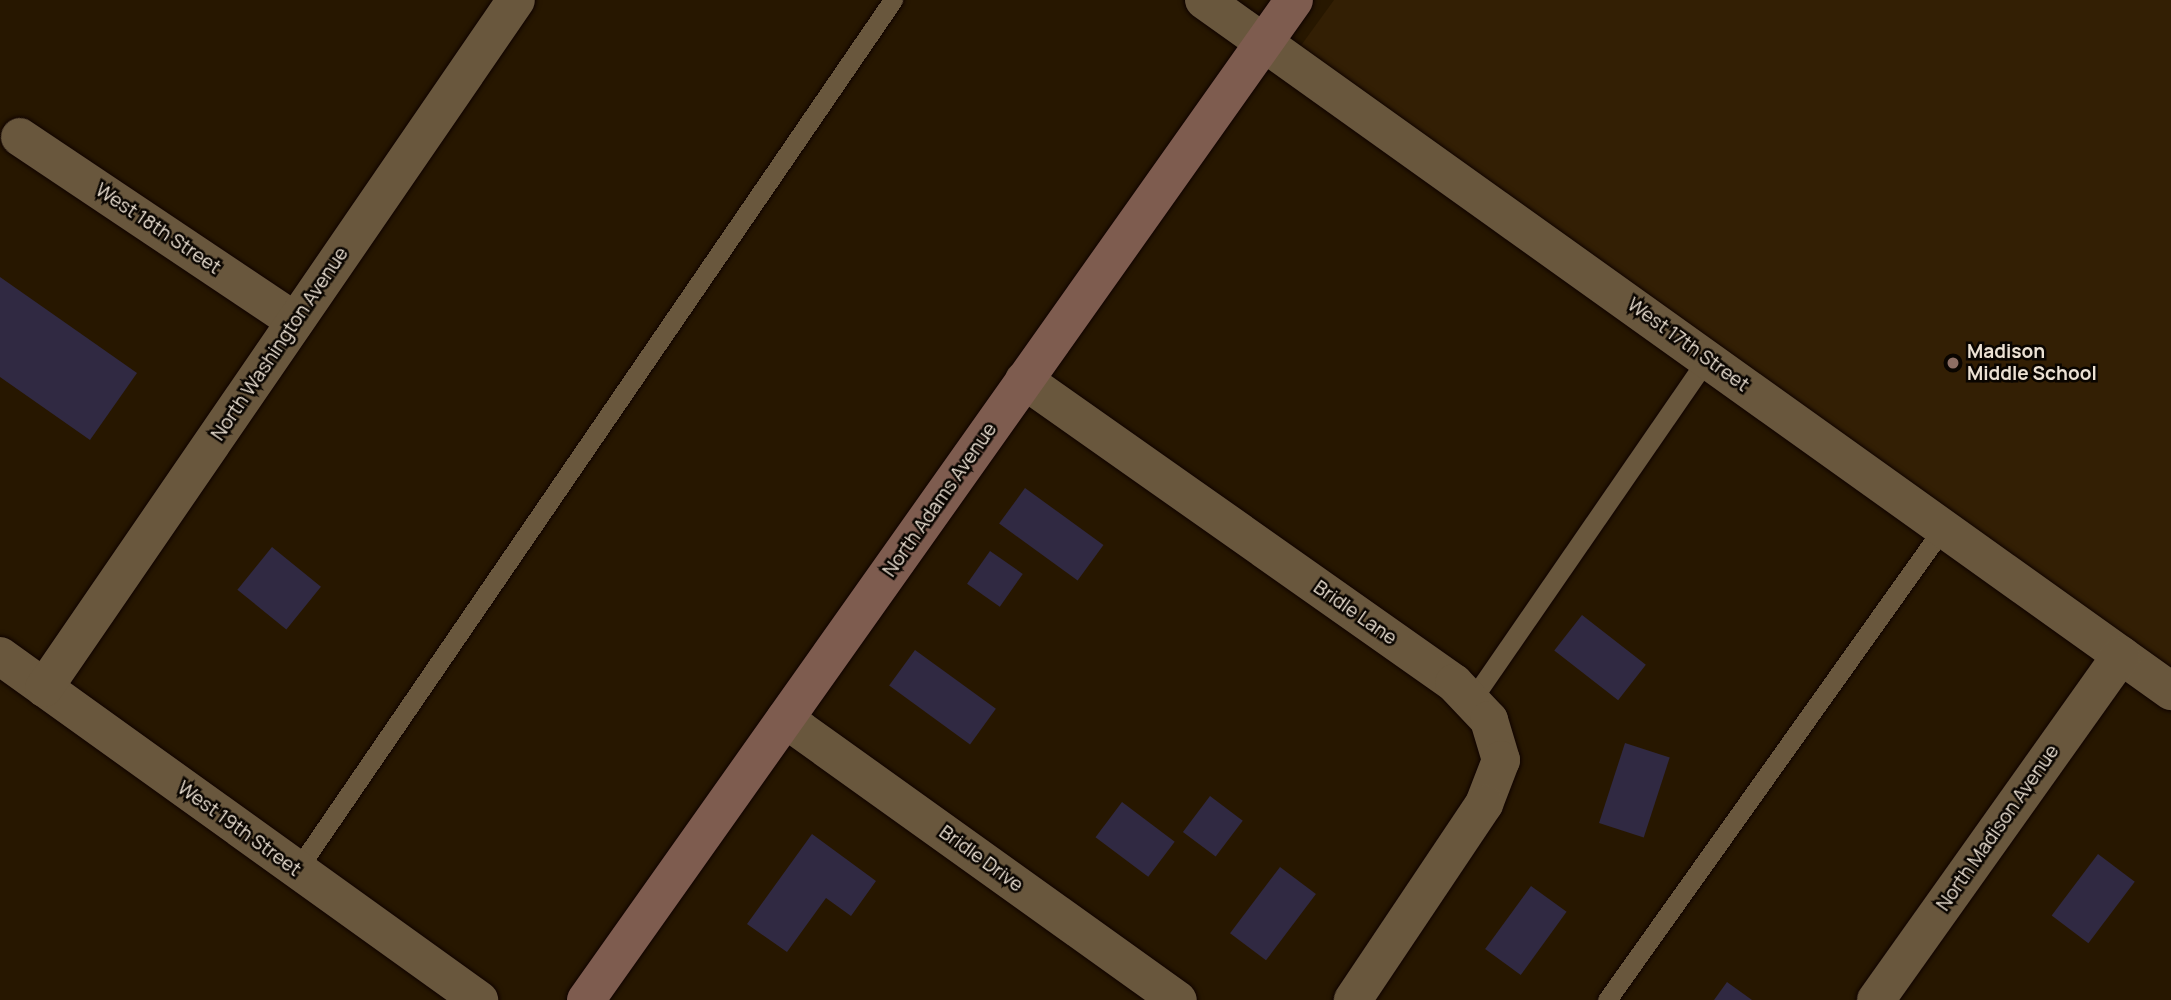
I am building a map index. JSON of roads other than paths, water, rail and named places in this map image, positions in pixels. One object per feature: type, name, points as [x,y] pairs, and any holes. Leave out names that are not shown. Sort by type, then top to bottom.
[{"type":"street","name":"North Washington Avenue","points":[[44,688],[516,0]]},
{"type":"street","name":"West 17th Street","points":[[1204,0],[2171,691]]},
{"type":"street","name":"North Adams Avenue","points":[[586,1000],[1294,0]]},
{"type":"street","name":"West 18th Street","points":[[20,137],[295,321]]},
{"type":"street","name":"Bridle Lane","points":[[1024,380],[1454,683],[1489,720],[1501,760],[1485,804],[1353,1000]]},
{"type":"street","name":"North Madison Avenue","points":[[1876,1000],[2121,655]]},
{"type":"street","name":"West 19th Street","points":[[0,656],[479,1000]]},
{"type":"street","name":"Bridle Drive","points":[[785,719],[1178,1000]]},
{"type":"lane","points":[[297,870],[893,0]]},
{"type":"lane","points":[[1471,701],[1707,359]]},
{"type":"lane","points":[[1607,1000],[1943,528]]},
{"type":"place","name":"Madison Middle School","points":[[1953,363]]}]
